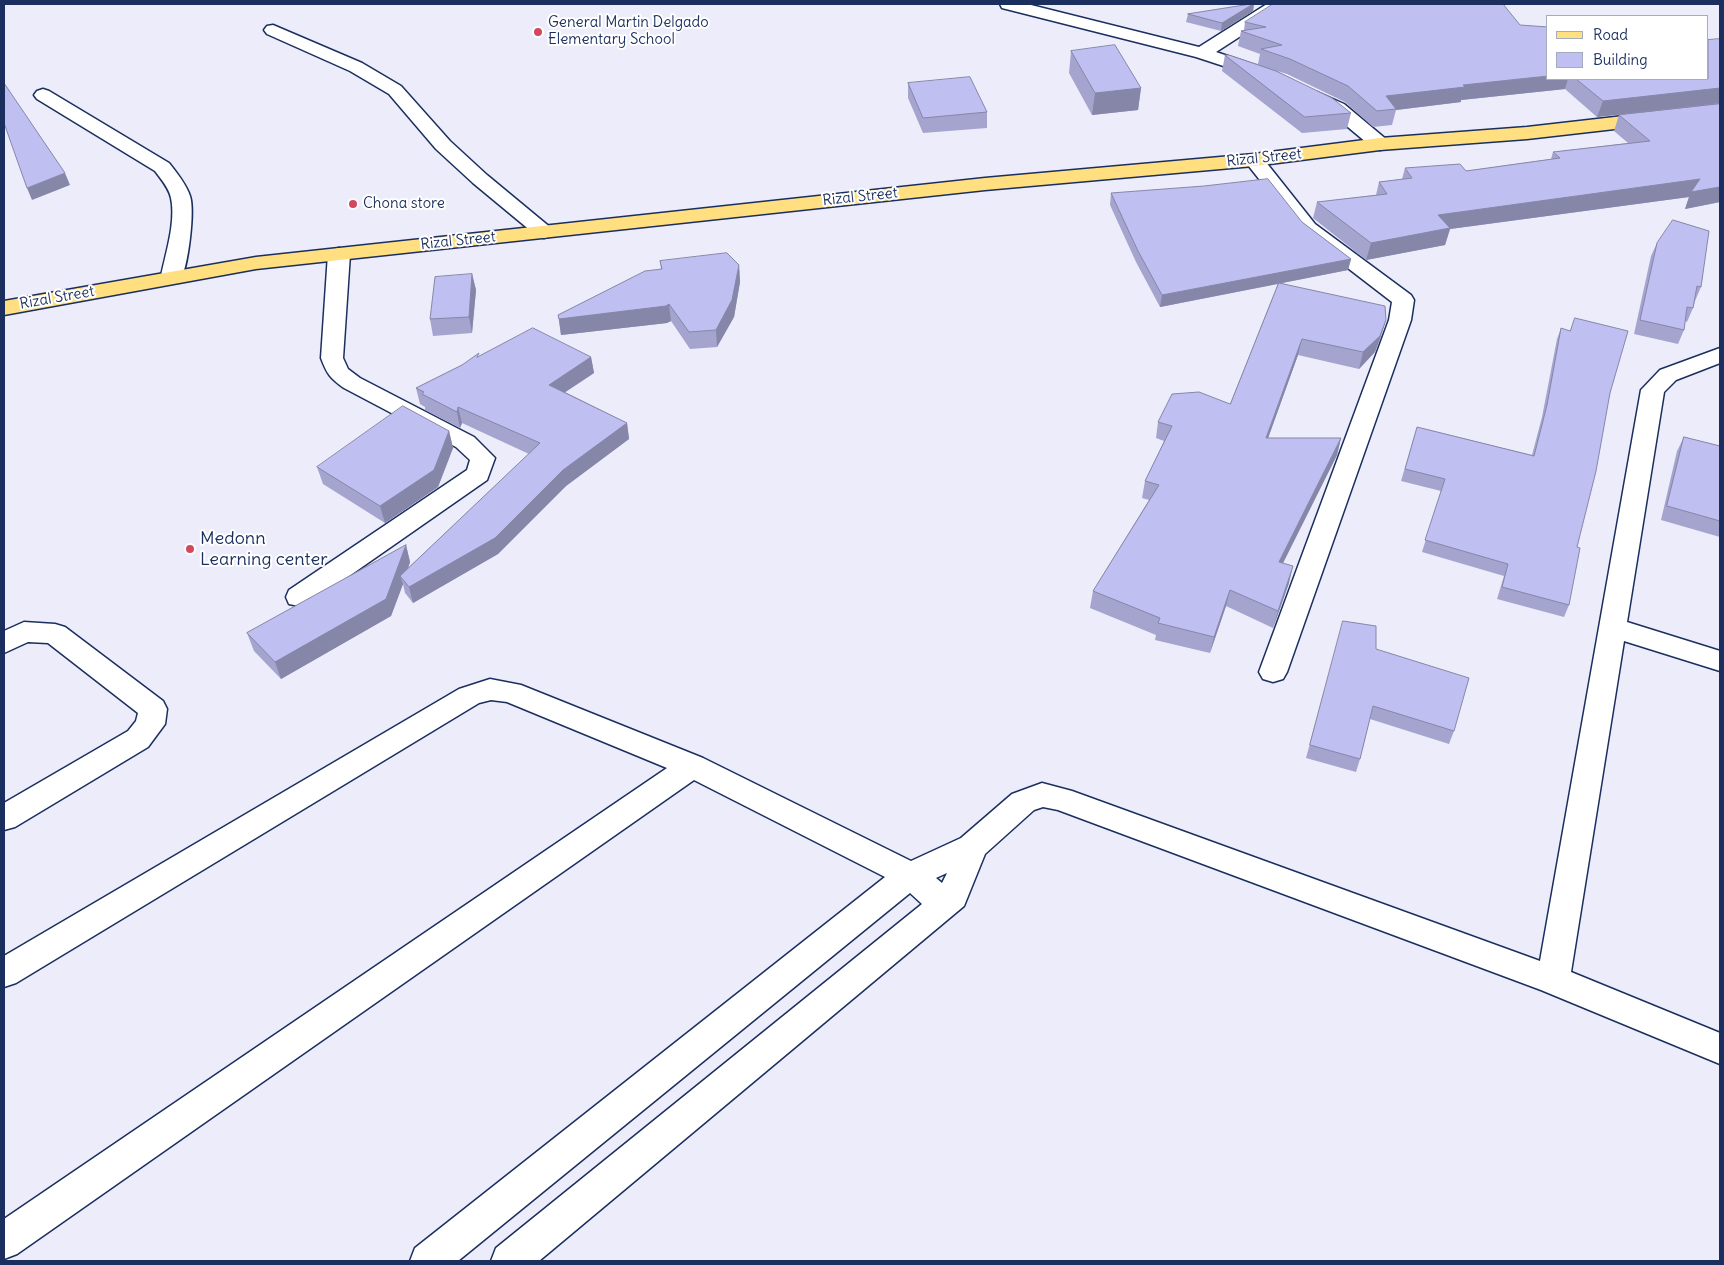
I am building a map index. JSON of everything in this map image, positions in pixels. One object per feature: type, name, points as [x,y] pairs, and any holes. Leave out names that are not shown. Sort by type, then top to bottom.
[{"type":"main road","name":"Rizal Street","points":[[4,308],[172,276],[339,254],[985,184],[1254,160],[1380,144],[1527,133],[1720,111]]},
{"type":"street","points":[[1008,4],[1202,53],[1280,80]]},
{"type":"street","points":[[1202,53],[1278,4]]},
{"type":"street","points":[[273,30],[356,67],[395,90],[442,145],[544,232]]},
{"type":"street","points":[[1304,92],[1337,108],[1380,144]]},
{"type":"street","points":[[43,95],[133,148],[162,167],[168,174],[181,198],[181,217],[172,276]]},
{"type":"street","points":[[1254,160],[1308,228],[1403,300],[1400,320],[1273,672]]},
{"type":"street","points":[[299,597],[478,474],[483,458],[465,442],[352,383],[338,373],[332,358],[339,254]]},
{"type":"street","points":[[1553,980],[1653,390],[1668,375],[1720,355]]},
{"type":"street","points":[[1612,627],[1720,661]]},
{"type":"street","points":[[4,643],[24,632],[55,634],[153,709],[150,724],[138,739],[4,818]]},
{"type":"street","points":[[4,973],[468,696],[490,689],[511,692],[692,766],[910,875],[944,903]]},
{"type":"street","points":[[4,1241],[692,766]]},
{"type":"street","points":[[429,1261],[910,875],[972,847],[1023,802],[1042,795],[1061,799],[1553,980],[1720,1049]]},
{"type":"street","points":[[510,1261],[953,897],[972,847]]},
{"type":"building","points":[[1253,4],[1222,23],[1188,14]]},
{"type":"building","points":[[1273,4],[1503,4],[1520,25],[1546,27],[1546,76],[1386,96],[1396,109],[1377,111],[1348,86],[1290,59],[1261,49],[1282,45],[1241,31],[1266,27],[1245,22]]},
{"type":"building","points":[[1720,39],[1720,88],[1603,101],[1577,80],[1709,80],[1709,40]]},
{"type":"building","points":[[1115,45],[1141,88],[1095,93],[1071,51]]},
{"type":"building","points":[[1225,55],[1276,71],[1332,98],[1351,113],[1305,117]]},
{"type":"building","points":[[970,77],[987,112],[923,118],[908,83]]},
{"type":"building","points":[[4,83],[65,173],[27,188],[4,123]]},
{"type":"building","points":[[1720,104],[1720,187],[1691,192],[1700,179],[1438,215],[1450,228],[1371,243],[1317,202],[1387,194],[1379,182],[1412,178],[1405,168],[1460,164],[1466,171],[1560,158],[1553,152],[1650,141],[1619,115]]},
{"type":"building","points":[[1268,179],[1302,222],[1351,259],[1162,295],[1138,251],[1111,193],[1204,186]]},
{"type":"building","points":[[1673,220],[1709,231],[1701,287],[1697,286],[1693,308],[1687,307],[1684,330],[1640,320],[1657,243]]},
{"type":"building","points":[[727,253],[739,265],[732,300],[716,330],[689,332],[669,304],[666,306],[559,319],[558,315],[645,271],[662,269],[660,261]]},
{"type":"building","points":[[472,274],[469,317],[430,319],[435,277]]},
{"type":"building","points":[[1279,283],[1385,306],[1386,320],[1380,336],[1363,352],[1302,339],[1266,438],[1341,438],[1279,562],[1293,566],[1278,611],[1230,590],[1214,637],[1158,623],[1160,618],[1093,591],[1159,485],[1145,481],[1172,426],[1158,422],[1172,394],[1199,392],[1230,404]]},
{"type":"building","points":[[1575,318],[1628,331],[1610,393],[1596,471],[1577,547],[1580,548],[1569,605],[1502,587],[1508,564],[1425,540],[1445,479],[1405,469],[1417,427],[1534,456],[1547,405],[1561,328],[1570,331]]},
{"type":"building","points":[[533,328],[591,357],[549,385],[627,423],[563,470],[495,538],[409,587],[400,576],[540,443],[458,407],[457,412],[422,394],[424,392],[416,388],[462,365],[479,353],[477,357]]},
{"type":"building","points":[[403,406],[449,431],[434,470],[380,506],[317,467]]},
{"type":"building","points":[[1684,437],[1720,446],[1720,521],[1667,506]]},
{"type":"building","points":[[406,545],[386,599],[275,662],[247,633]]},
{"type":"building","points":[[1343,621],[1376,626],[1376,649],[1469,678],[1454,731],[1373,706],[1360,759],[1310,745]]},
{"type":"place","name":"General Martin Delgado Elementary School","points":[[538,32]]},
{"type":"place","name":"Chona store","points":[[353,204]]},
{"type":"place","name":"Medonn Learning center","points":[[190,549]]}]
